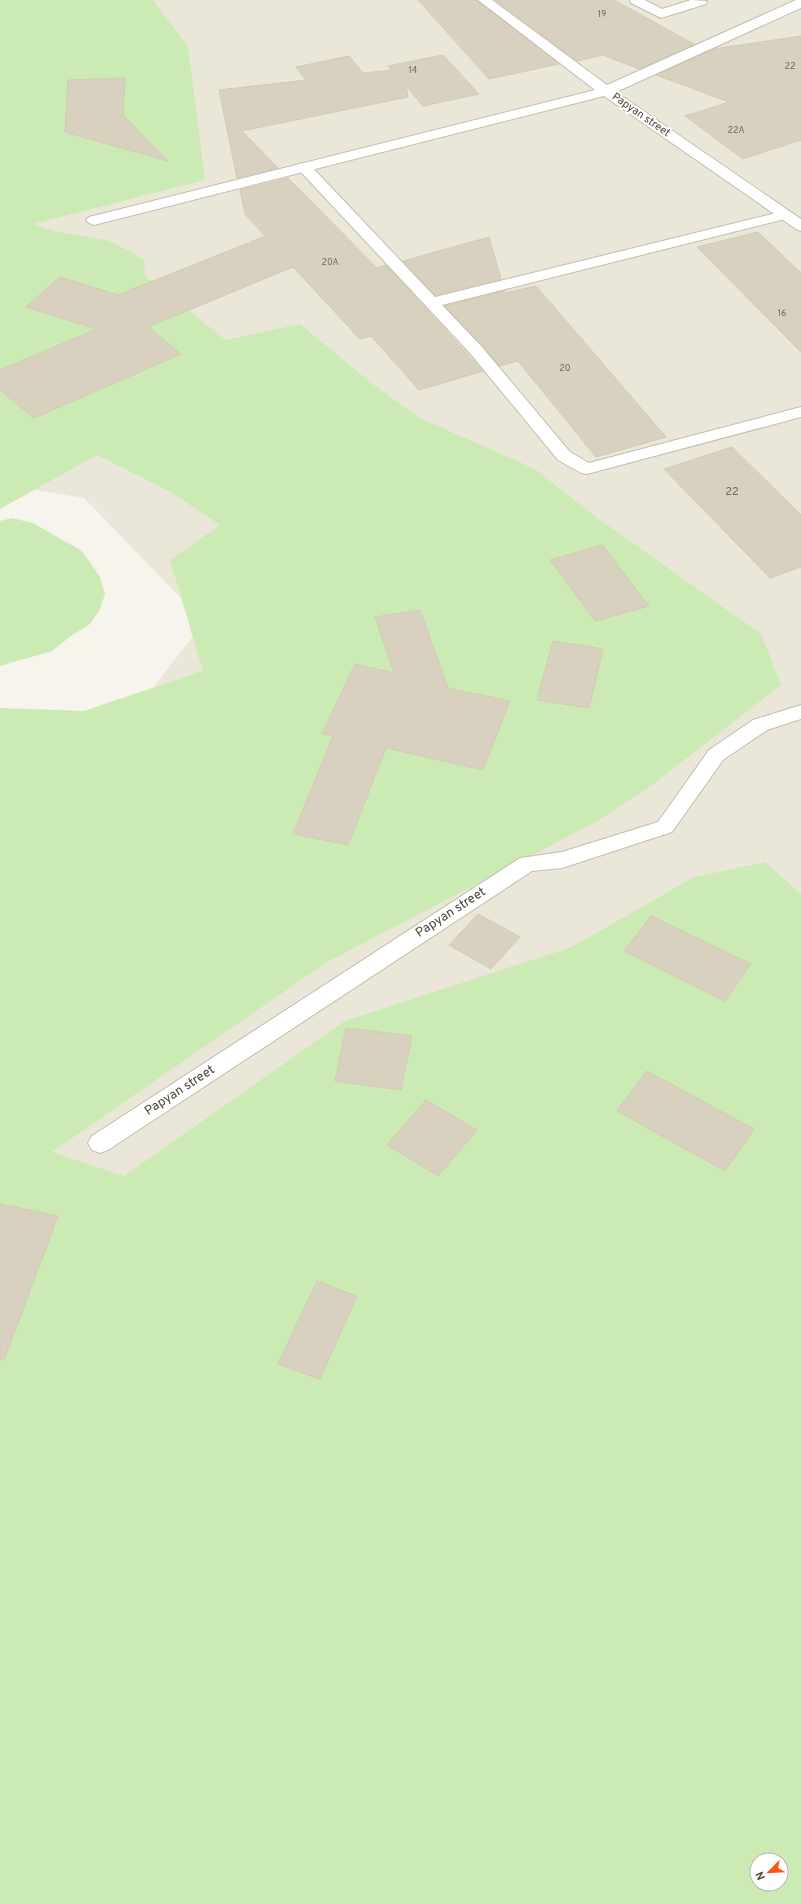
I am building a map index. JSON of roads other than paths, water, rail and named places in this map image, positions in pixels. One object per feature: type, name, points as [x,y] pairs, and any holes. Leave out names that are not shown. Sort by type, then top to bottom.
[{"type":"street","name":"Papyan street","points":[[484,0],[606,91],[801,226]]},
{"type":"street","points":[[636,0],[661,14],[701,1],[700,0]]},
{"type":"street","points":[[94,220],[606,91],[801,3]]},
{"type":"street","points":[[304,167],[476,350],[564,456],[587,469],[801,412]]},
{"type":"street","points":[[431,303],[784,215]]},
{"type":"street","name":"Papyan street","points":[[100,1143],[527,864],[562,860],[665,827],[716,755],[760,725],[801,712]]}]
